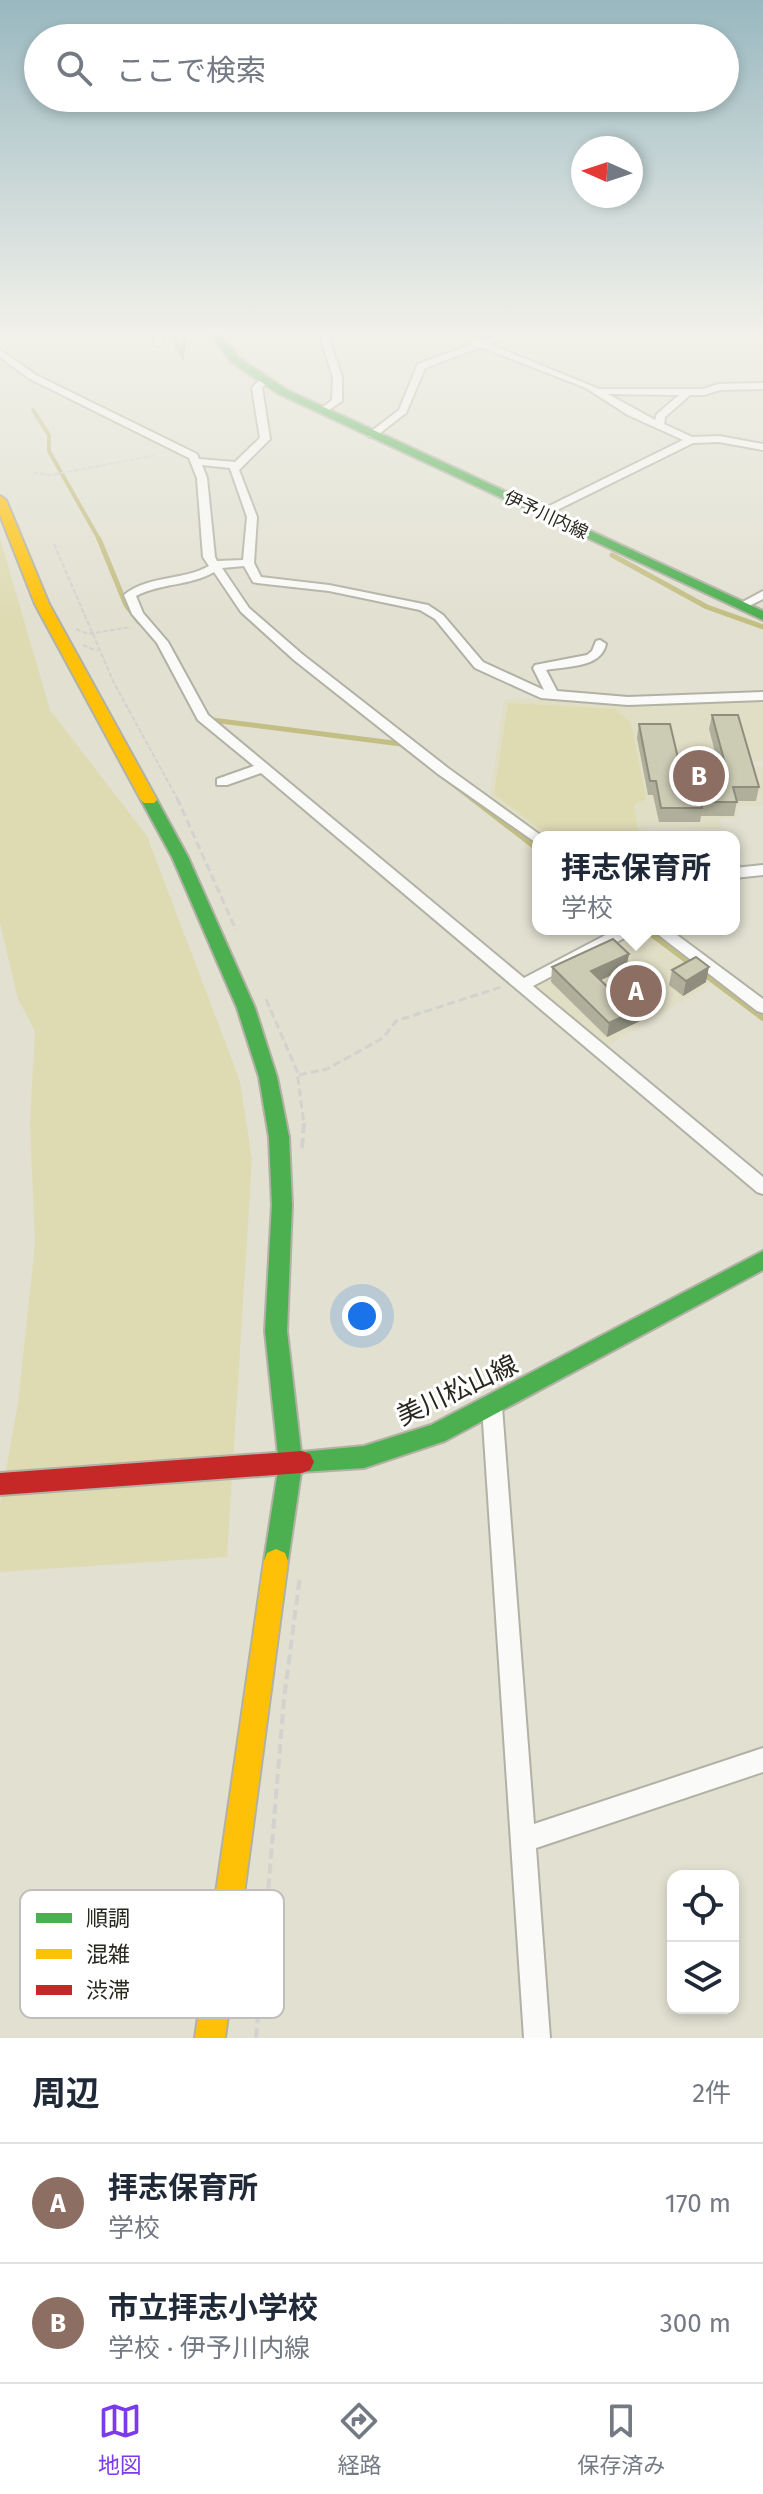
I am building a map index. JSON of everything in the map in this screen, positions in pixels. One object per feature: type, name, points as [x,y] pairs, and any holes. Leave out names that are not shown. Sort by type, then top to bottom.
[{"type":"street","points":[[137,427],[185,450],[198,462],[235,465],[265,439],[263,427]]},
{"type":"street","name":"伊予川内線","points":[[356,427],[763,616]]},
{"type":"street","points":[[372,435],[382,427]]},
{"type":"street","points":[[662,427],[691,440]]},
{"type":"street","points":[[543,513],[691,440],[719,439],[763,447]]},
{"type":"street","points":[[198,462],[209,557],[261,627],[443,771],[532,836]]},
{"type":"street","points":[[235,465],[252,517],[248,563],[253,577],[265,582],[329,588],[424,607],[439,617],[479,665],[541,694],[628,701],[763,696]]},
{"type":"street","points":[[0,500],[42,604],[180,857],[246,1008],[260,1050],[279,1137],[282,1205],[276,1331],[281,1399],[291,1464],[251,1721],[229,1890]]},
{"type":"street","points":[[248,563],[229,562],[188,579],[146,586],[130,595],[146,623],[162,642],[203,717],[763,1187]]},
{"type":"street","points":[[741,606],[763,594]]},
{"type":"street","points":[[552,695],[539,668],[591,658],[598,653],[600,644]]},
{"type":"street","points":[[222,782],[262,768]]},
{"type":"street","points":[[740,872],[763,870]]},
{"type":"street","points":[[522,982],[617,935]]},
{"type":"street","points":[[667,935],[763,1007]]},
{"type":"street","name":"美川松山線","points":[[0,1484],[364,1457],[437,1434],[492,1407],[763,1260]]},
{"type":"street","points":[[492,1407],[537,2038]]},
{"type":"street","points":[[522,1840],[763,1760]]},
{"type":"street","points":[[210,2038],[213,2018]]},
{"type":"path","points":[[33,473],[60,474],[185,450]]},
{"type":"path","points":[[67,620],[76,629],[88,634],[146,623]]},
{"type":"path","points":[[299,1075],[327,1069],[383,1038],[396,1021],[522,982]]},
{"type":"path","points":[[268,1890],[284,1699],[301,1572]]},
{"type":"path","points":[[256,2038],[258,2018]]},
{"type":"shaded area","points":[[0,538],[50,710],[147,836],[240,1081],[252,1160],[227,1557],[0,1572],[0,1505],[18,1402],[35,1245],[30,1122],[35,1031],[18,999],[0,923]]},
{"type":"shaded area","points":[[516,698],[621,705],[763,700],[763,761],[745,761],[710,729],[724,785],[659,822],[699,822],[698,816],[733,816],[730,801],[756,801],[746,767],[763,767],[763,806],[735,806],[738,818],[720,818],[722,829],[650,828],[636,831],[494,794],[542,831],[536,831],[490,796],[504,700]]},
{"type":"shaded area","points":[[508,703],[615,709],[631,723],[646,799],[634,805],[638,830],[542,831],[494,794]]},
{"type":"shaded area","points":[[628,935],[647,935],[711,984],[607,1046],[536,987]]},
{"type":"building","points":[[712,715],[738,715],[759,787],[733,787],[737,802],[701,802],[702,808],[661,808],[656,781],[650,781],[639,724],[670,724],[681,771],[727,771]]},
{"type":"building","points":[[613,939],[629,954],[591,971],[616,995],[635,986],[653,1002],[609,1023],[552,967]]},
{"type":"building","points":[[696,957],[709,967],[686,981],[672,970]]},
{"type":"waterway","points":[[44,427],[49,435],[49,451],[99,540]]},
{"type":"waterway","points":[[99,540],[126,605],[139,622]]},
{"type":"waterway","points":[[612,555],[707,607],[763,627]]},
{"type":"waterway","points":[[212,720],[401,744],[474,800]]},
{"type":"waterway","points":[[472,798],[532,844]]},
{"type":"waterway","points":[[653,935],[693,965]]},
{"type":"waterway","points":[[702,972],[763,1018]]},
{"type":"traffic: fast","points":[[358,427],[763,616]]},
{"type":"traffic: fast","points":[[149,800],[180,857],[246,1008],[268,1077],[279,1137],[282,1205],[276,1331],[291,1464],[276,1561]]},
{"type":"traffic: fast","points":[[302,1462],[364,1457],[437,1434],[763,1260]]},
{"type":"traffic: slow","points":[[0,500],[42,604],[149,800]]},
{"type":"traffic: slow","points":[[230,1890],[276,1561]]},
{"type":"traffic: slow","points":[[210,2038],[213,2018]]},
{"type":"traffic: jam","points":[[0,1484],[302,1462]]},
{"type":"place","name":"市立拝志小学校","points":[[699,776]]},
{"type":"place","name":"拝志保育所","points":[[636,991]]}]
